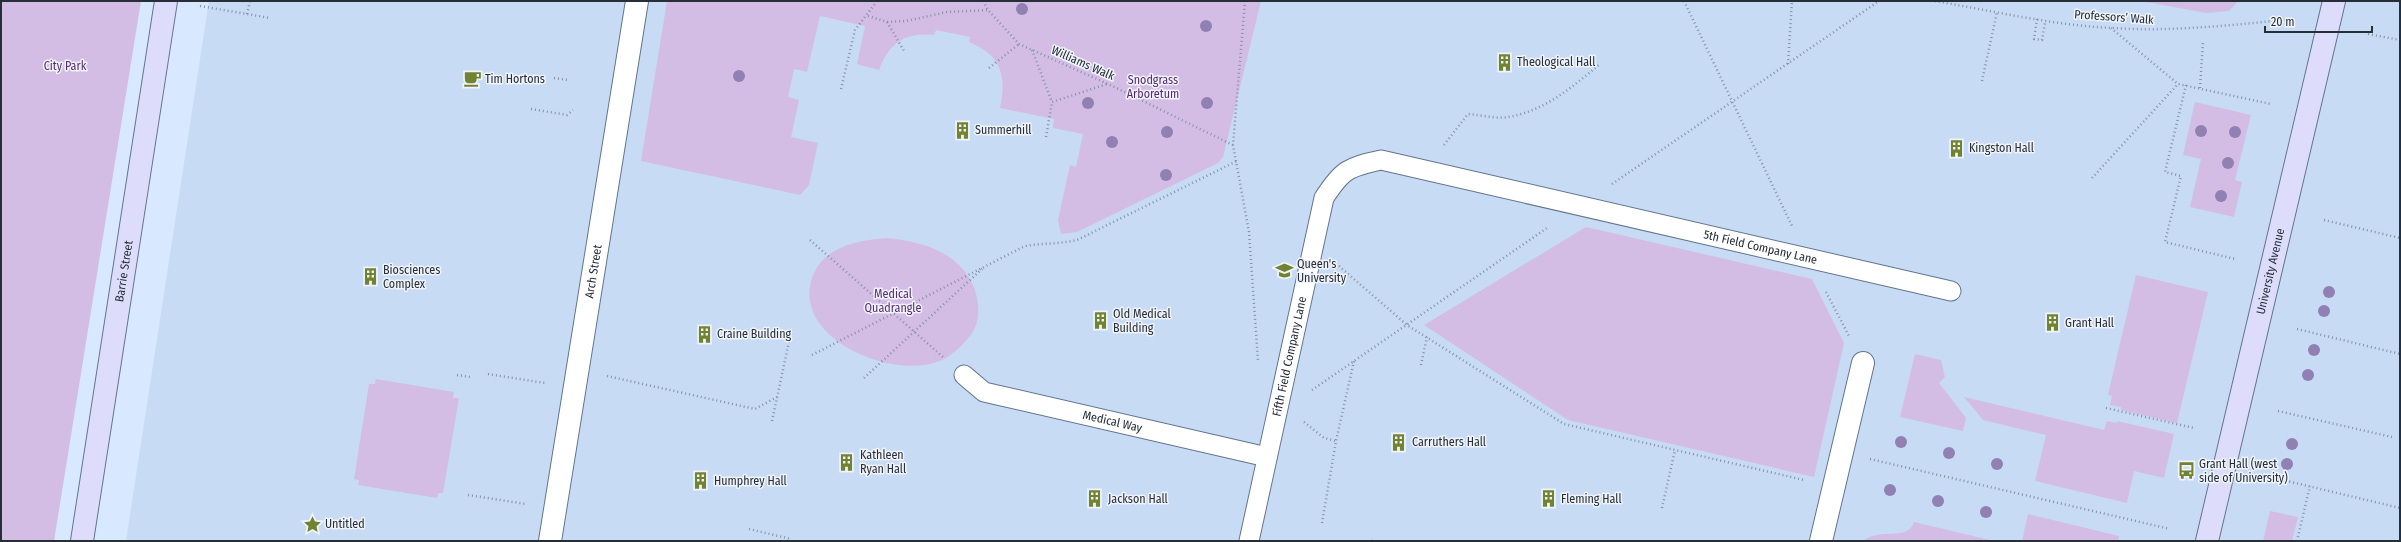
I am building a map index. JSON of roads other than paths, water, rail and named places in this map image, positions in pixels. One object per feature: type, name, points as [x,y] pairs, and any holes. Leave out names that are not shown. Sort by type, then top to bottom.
[{"type":"main road","name":"Barrie Street","points":[[82,541],[166,1]]},
{"type":"main road","name":"University Avenue","points":[[2207,541],[2334,1]]},
{"type":"street","name":"Arch Street","points":[[550,541],[637,1]]},
{"type":"street","points":[[1821,541],[1863,364]]},
{"type":"lane","name":"Fifth Field Company Lane","points":[[1249,541],[1324,198],[1338,176],[1358,165],[1381,160],[1575,205]]},
{"type":"lane","name":"5th Field Company Lane","points":[[1575,205],[1951,291]]},
{"type":"lane","name":"Medical Way","points":[[964,375],[984,392],[1267,457]]},
{"type":"place","name":"Theological Hall","points":[[1504,62]]},
{"type":"place","name":"Tim Hortons","points":[[472,79]]},
{"type":"place","name":"Summerhill","points":[[962,130]]},
{"type":"place","name":"Kingston Hall","points":[[1956,148]]},
{"type":"place","name":"Queen's University","points":[[1284,271]]},
{"type":"place","name":"Biosciences Complex","points":[[370,277]]},
{"type":"place","name":"Old Medical Building","points":[[1100,321]]},
{"type":"place","name":"Grant Hall","points":[[2052,323]]},
{"type":"place","name":"Craine Building","points":[[704,334]]},
{"type":"place","name":"Carruthers Hall","points":[[1399,442]]},
{"type":"place","name":"Kathleen Ryan Hall","points":[[847,462]]},
{"type":"place","name":"Grant Hall (west side of University)","points":[[2186,471]]},
{"type":"place","name":"Humphrey Hall","points":[[701,481]]},
{"type":"place","name":"Jackson Hall","points":[[1095,499]]},
{"type":"place","name":"Fleming Hall","points":[[1548,499]]},
{"type":"place","name":"Untitled","points":[[312,524]]},
{"type":"park label","name":"City Park","points":[[65,66]]},
{"type":"park label","name":"Snodgrass Arboretum","points":[[1153,87]]},
{"type":"park label","name":"Medical Quadrangle","points":[[893,301]]}]
